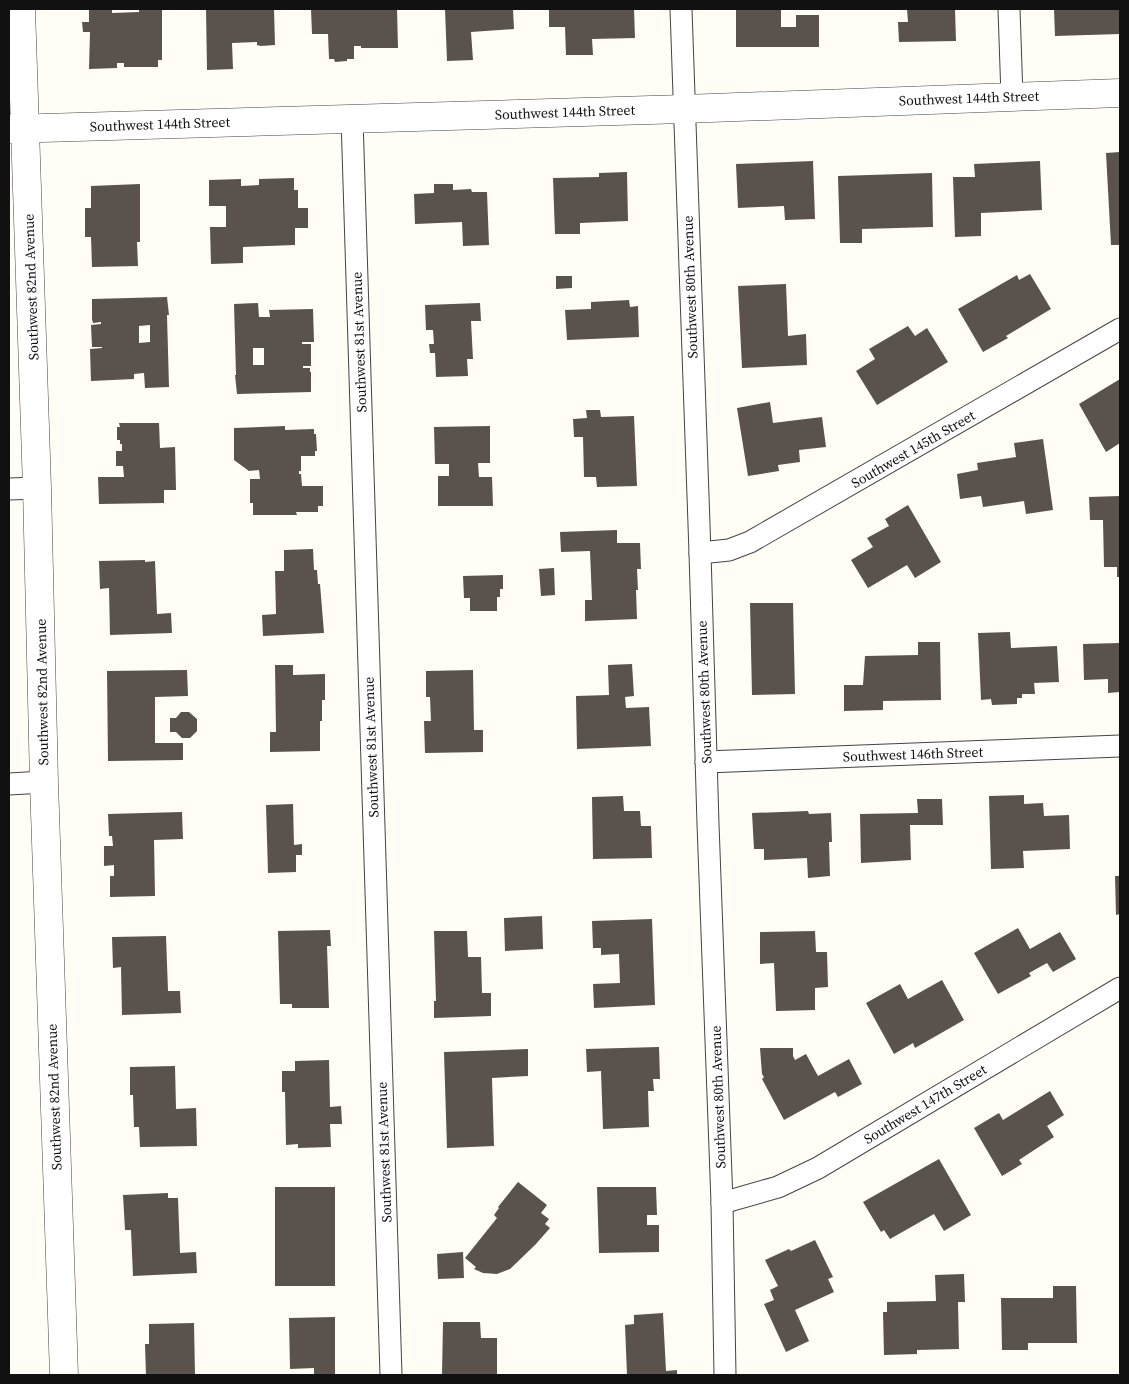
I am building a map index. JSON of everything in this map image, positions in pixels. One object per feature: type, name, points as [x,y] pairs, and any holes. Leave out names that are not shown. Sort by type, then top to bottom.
[{"type":"street","name":"Southwest 82nd Avenue","points":[[21,9],[17,128],[37,488],[44,782],[64,1375]]},
{"type":"street","name":"Southwest 80th Avenue","points":[[681,9],[722,1203],[724,1375]]},
{"type":"street","points":[[1009,9],[1012,97]]},
{"type":"street","name":"Southwest 144th Street","points":[[17,128],[684,109],[1120,93]]},
{"type":"street","name":"Southwest 81st Avenue","points":[[352,118],[391,1375]]},
{"type":"street","name":"Southwest 145th Street","points":[[700,553],[729,550],[750,542],[1120,329]]},
{"type":"street","points":[[9,489],[37,488]]},
{"type":"street","name":"Southwest 146th Street","points":[[706,762],[1120,746]]},
{"type":"street","points":[[9,784],[44,782]]},
{"type":"street","name":"Southwest 147th Street","points":[[722,1203],[778,1187],[818,1168],[1120,988]]},
{"type":"building","points":[[89,9],[112,9],[112,13],[139,12],[139,9],[162,9],[162,60],[158,60],[158,67],[124,67],[124,63],[117,63],[117,68],[89,69],[90,32],[83,32],[82,22],[89,22]]},
{"type":"building","points":[[206,9],[274,9],[275,45],[261,46],[257,45],[257,42],[232,43],[233,69],[207,70]]},
{"type":"building","points":[[311,9],[397,9],[398,48],[361,48],[361,46],[354,46],[354,59],[335,62],[334,59],[329,59],[328,34],[312,34]]},
{"type":"building","points":[[445,9],[513,9],[514,29],[471,32],[473,60],[447,61]]},
{"type":"building","points":[[549,9],[634,9],[635,38],[592,39],[593,55],[566,55],[565,27],[549,27]]},
{"type":"building","points":[[736,9],[781,9],[781,27],[796,27],[796,15],[819,15],[819,47],[736,47]]},
{"type":"building","points":[[907,9],[955,9],[956,41],[899,42],[898,22],[908,22]]},
{"type":"building","points":[[1054,9],[1120,9],[1120,34],[1055,36]]},
{"type":"building","points":[[1120,152],[1120,245],[1111,245],[1106,153]]},
{"type":"building","points":[[813,161],[815,219],[785,220],[784,206],[738,208],[736,164]]},
{"type":"building","points":[[1040,161],[1042,210],[981,213],[981,236],[955,237],[953,177],[975,177],[974,164]]},
{"type":"building","points":[[627,172],[628,221],[580,223],[580,234],[555,234],[553,178],[599,177],[599,173]]},
{"type":"building","points":[[932,173],[933,227],[862,229],[862,243],[840,243],[838,176]]},
{"type":"building","points":[[294,178],[294,190],[298,190],[298,208],[308,208],[308,228],[295,228],[295,245],[243,247],[243,263],[211,264],[210,227],[226,227],[226,206],[209,206],[209,180],[241,179],[241,186],[259,185],[259,179]]},
{"type":"building","points":[[140,184],[140,242],[137,242],[138,266],[92,267],[91,237],[85,237],[85,208],[91,208],[91,186]]},
{"type":"building","points":[[434,184],[453,184],[453,190],[471,189],[472,192],[487,192],[489,245],[463,246],[462,222],[415,224],[414,194],[434,193]]},
{"type":"building","points":[[1030,274],[1051,309],[1006,336],[1008,338],[983,352],[958,309],[1017,275],[1019,280]]},
{"type":"building","points":[[556,276],[572,276],[572,288],[556,289]]},
{"type":"building","points":[[786,284],[788,336],[806,334],[807,365],[742,368],[738,286]]},
{"type":"building","points":[[167,297],[169,315],[167,315],[169,387],[145,388],[144,373],[134,374],[134,379],[91,381],[90,349],[102,348],[92,347],[91,325],[101,324],[101,322],[93,323],[92,299]],"holes":[[[150,325],[150,342],[139,343],[139,326]]]},
{"type":"building","points":[[629,300],[630,307],[638,306],[639,337],[567,340],[565,310],[591,309],[591,302]]},
{"type":"building","points":[[258,303],[259,317],[270,317],[269,310],[313,309],[314,342],[302,342],[302,344],[311,344],[311,366],[303,366],[303,368],[310,368],[311,392],[237,394],[234,304]],"holes":[[[253,348],[264,348],[264,365],[253,365]]]},
{"type":"building","points":[[480,303],[481,321],[471,321],[473,359],[467,359],[468,376],[436,377],[435,353],[430,353],[429,344],[434,344],[433,330],[426,330],[425,305]]},
{"type":"building","points":[[908,326],[915,336],[927,328],[948,362],[877,405],[856,371],[875,359],[869,349]]},
{"type":"building","points":[[1120,379],[1120,443],[1106,452],[1079,404]]},
{"type":"building","points":[[770,402],[773,423],[822,417],[826,447],[799,450],[800,462],[778,465],[779,471],[748,476],[737,408]]},
{"type":"building","points":[[586,410],[600,410],[601,417],[634,416],[637,486],[597,487],[596,477],[584,477],[583,437],[574,437],[573,419],[587,418]]},
{"type":"building","points":[[119,423],[159,423],[160,448],[175,447],[176,490],[164,490],[164,503],[99,504],[98,477],[124,477],[123,466],[116,466],[116,451],[122,451],[122,444],[120,444],[120,440],[117,440],[117,427],[120,427]]},
{"type":"building","points":[[285,426],[285,430],[314,429],[317,451],[315,451],[315,456],[301,456],[301,471],[299,471],[299,474],[301,474],[302,486],[323,486],[323,506],[318,506],[318,512],[296,512],[297,515],[253,515],[253,503],[250,503],[250,479],[260,479],[259,470],[249,471],[234,460],[234,428]]},
{"type":"building","points":[[490,426],[490,463],[478,463],[479,477],[492,477],[493,506],[438,506],[438,476],[449,476],[449,464],[435,464],[434,427]]},
{"type":"building","points":[[1043,439],[1053,510],[1026,514],[1024,501],[983,507],[981,496],[960,499],[957,474],[978,470],[977,463],[1016,457],[1014,443]]},
{"type":"building","points":[[1120,496],[1120,577],[1117,577],[1117,567],[1104,567],[1103,520],[1090,520],[1089,497]]},
{"type":"building","points":[[908,505],[941,562],[915,578],[907,565],[868,588],[851,560],[873,547],[867,538],[889,526],[885,519]]},
{"type":"building","points":[[617,530],[617,543],[640,543],[641,569],[637,569],[638,590],[636,590],[637,619],[585,621],[585,600],[592,600],[590,551],[561,552],[560,532]]},
{"type":"building","points":[[313,549],[314,570],[317,570],[318,584],[320,584],[324,633],[263,636],[262,615],[276,614],[275,571],[284,571],[284,550]]},
{"type":"building","points":[[145,560],[145,562],[155,561],[157,614],[171,613],[172,633],[110,635],[109,588],[100,589],[99,561]]},
{"type":"building","points":[[554,568],[555,595],[541,596],[539,569]]},
{"type":"building","points":[[503,575],[503,589],[500,589],[500,597],[497,597],[497,611],[470,611],[470,598],[464,598],[463,576]]},
{"type":"building","points":[[750,603],[793,603],[795,694],[752,695]]},
{"type":"building","points":[[1010,632],[1011,648],[1057,646],[1059,682],[1034,683],[1035,694],[1022,694],[1022,698],[1017,698],[1017,704],[992,705],[991,699],[981,700],[978,633]]},
{"type":"building","points":[[918,642],[940,642],[941,700],[883,701],[883,710],[844,711],[844,685],[863,685],[865,656],[918,655]]},
{"type":"building","points":[[1120,643],[1120,692],[1108,693],[1108,679],[1084,680],[1083,644]]},
{"type":"building","points":[[632,664],[634,696],[625,697],[626,708],[649,707],[651,746],[577,749],[576,696],[609,695],[608,665]]},
{"type":"building","points":[[275,665],[293,665],[293,675],[325,674],[325,700],[322,700],[322,721],[320,721],[320,751],[270,752],[270,732],[276,732]]},
{"type":"building","points":[[187,670],[188,696],[155,697],[155,743],[183,743],[183,760],[108,761],[107,671]]},
{"type":"building","points":[[473,670],[474,730],[483,730],[483,752],[425,753],[424,721],[431,721],[430,697],[426,697],[426,671]]},
{"type":"building","points":[[181,712],[189,712],[197,719],[197,731],[190,738],[182,738],[176,732],[170,732],[170,718],[176,718]]},
{"type":"building","points":[[1024,795],[1024,804],[1043,803],[1044,816],[1069,815],[1070,849],[1023,851],[1024,868],[991,869],[989,796]]},
{"type":"building","points":[[623,796],[624,811],[640,811],[641,826],[651,826],[652,858],[593,859],[592,797]]},
{"type":"building","points":[[917,799],[942,799],[943,825],[910,825],[911,860],[861,863],[860,814],[918,813]]},
{"type":"building","points":[[293,804],[294,845],[302,844],[302,855],[296,855],[296,872],[268,873],[266,805]]},
{"type":"building","points":[[808,811],[809,814],[831,813],[832,842],[829,842],[830,876],[808,878],[807,858],[764,860],[764,849],[754,849],[752,813]]},
{"type":"building","points":[[182,812],[183,839],[154,840],[155,896],[110,897],[110,876],[114,876],[114,865],[104,866],[104,846],[113,846],[112,836],[109,836],[108,814]]},
{"type":"building","points":[[1115,876],[1120,876],[1120,914],[1116,915]]},
{"type":"building","points":[[542,916],[543,949],[505,951],[504,918]]},
{"type":"building","points":[[652,919],[655,1005],[594,1008],[593,984],[620,983],[619,954],[601,955],[601,948],[593,948],[592,921]]},
{"type":"building","points":[[1018,928],[1030,949],[1060,932],[1076,959],[1053,972],[1047,963],[1029,973],[1031,976],[998,994],[974,953]]},
{"type":"building","points":[[330,930],[331,946],[327,946],[329,1008],[292,1008],[292,1004],[280,1004],[278,931]]},
{"type":"building","points":[[434,931],[467,931],[468,957],[481,957],[482,993],[491,993],[491,1016],[434,1018],[434,1001],[436,1001]]},
{"type":"building","points":[[815,931],[816,952],[827,952],[828,987],[815,988],[815,1010],[776,1011],[774,963],[760,964],[760,932]]},
{"type":"building","points":[[166,936],[168,991],[180,991],[181,1013],[122,1015],[121,967],[113,968],[112,937]]},
{"type":"building","points":[[942,980],[964,1020],[915,1048],[913,1043],[894,1054],[866,1003],[900,984],[908,999]]},
{"type":"building","points":[[659,1047],[660,1079],[653,1079],[654,1091],[648,1091],[649,1127],[603,1129],[601,1071],[587,1072],[586,1049]]},
{"type":"building","points":[[760,1048],[793,1048],[795,1060],[806,1054],[818,1076],[849,1059],[862,1084],[838,1097],[835,1092],[784,1120],[762,1079],[764,1077],[762,1074]]},
{"type":"building","points":[[528,1049],[528,1076],[492,1078],[494,1146],[447,1148],[444,1052]]},
{"type":"building","points":[[329,1060],[330,1107],[341,1106],[342,1124],[330,1124],[331,1147],[298,1148],[298,1144],[286,1145],[285,1092],[282,1092],[282,1071],[295,1071],[295,1061]]},
{"type":"building","points":[[175,1066],[176,1109],[196,1108],[197,1146],[140,1147],[139,1127],[134,1127],[133,1095],[130,1095],[130,1067]]},
{"type":"building","points":[[1050,1091],[1064,1115],[1047,1126],[1054,1137],[1019,1160],[1022,1164],[1002,1176],[974,1128],[999,1113],[1003,1120]]},
{"type":"building","points":[[939,1159],[971,1215],[944,1231],[934,1214],[890,1239],[884,1230],[881,1232],[863,1202]]},
{"type":"building","points":[[518,1182],[547,1205],[541,1213],[549,1219],[545,1224],[550,1228],[510,1269],[497,1274],[483,1273],[474,1269],[476,1267],[465,1258],[497,1218],[494,1215],[498,1207]]},
{"type":"building","points":[[275,1187],[335,1187],[335,1286],[275,1286]]},
{"type":"building","points":[[597,1187],[656,1187],[657,1215],[647,1215],[647,1225],[659,1225],[659,1252],[599,1253]]},
{"type":"building","points":[[168,1193],[168,1198],[178,1198],[180,1253],[196,1252],[197,1273],[133,1276],[131,1230],[125,1230],[123,1195]]},
{"type":"building","points":[[815,1240],[833,1277],[828,1279],[834,1292],[795,1310],[809,1341],[786,1352],[764,1304],[774,1300],[770,1290],[778,1286],[765,1260]]},
{"type":"building","points":[[463,1252],[464,1278],[438,1279],[437,1254]]},
{"type":"building","points":[[964,1274],[965,1302],[958,1302],[959,1349],[917,1350],[917,1354],[884,1355],[883,1312],[887,1312],[887,1302],[936,1301],[935,1275]]},
{"type":"building","points":[[1053,1286],[1076,1286],[1077,1343],[1028,1343],[1028,1350],[1002,1350],[1001,1298],[1053,1298]]},
{"type":"building","points":[[663,1313],[666,1371],[677,1370],[677,1375],[627,1375],[625,1325],[634,1324],[634,1315]]},
{"type":"building","points":[[335,1317],[335,1375],[314,1375],[314,1368],[290,1369],[289,1318]]},
{"type":"building","points":[[443,1322],[480,1322],[481,1338],[497,1338],[497,1375],[442,1375]]},
{"type":"building","points":[[194,1323],[195,1375],[146,1375],[145,1344],[149,1344],[149,1324]]}]
